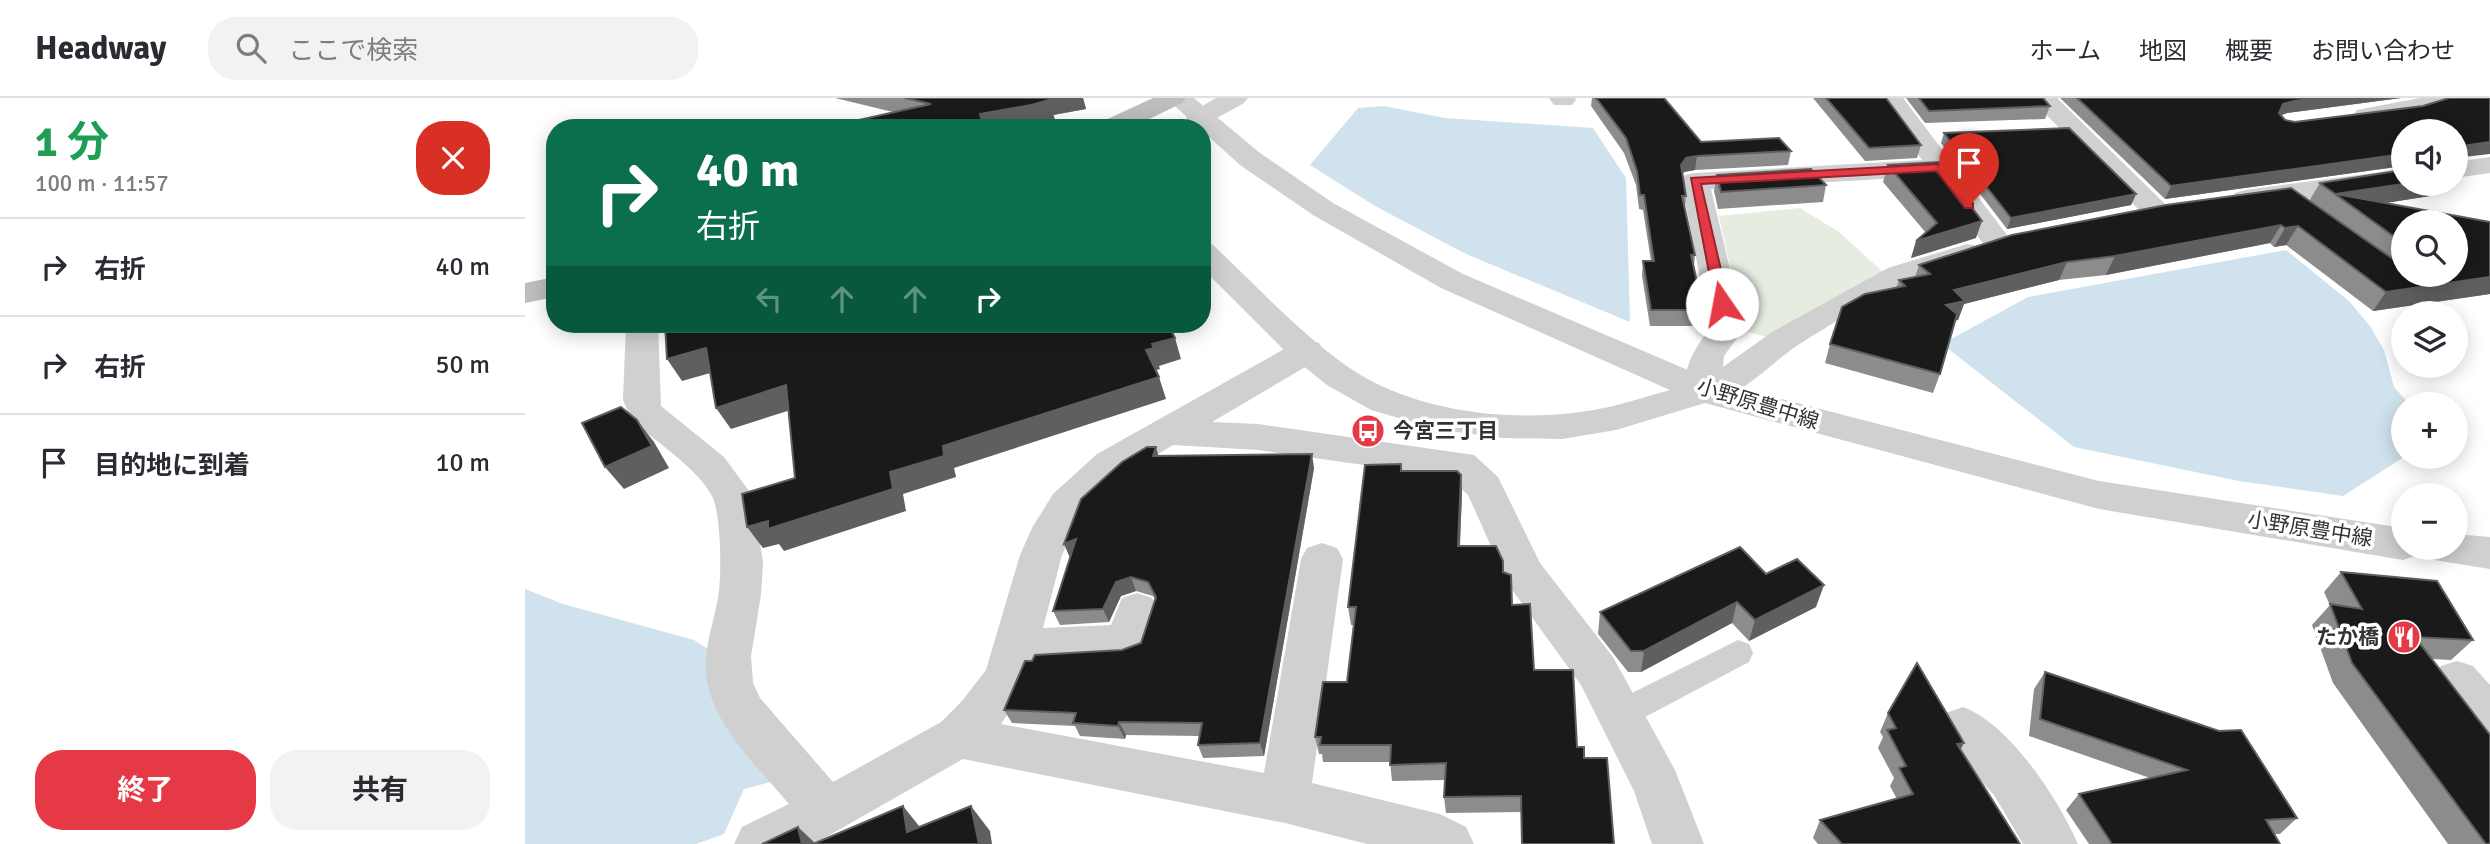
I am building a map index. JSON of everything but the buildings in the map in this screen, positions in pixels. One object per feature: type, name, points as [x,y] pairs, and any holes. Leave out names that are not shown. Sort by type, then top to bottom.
[{"type":"main road","points":[[1129,119],[1173,98]]},
{"type":"main road","points":[[525,293],[546,289]]},
{"type":"street","points":[[1189,108],[1235,98]]},
{"type":"street","points":[[1211,260],[1307,351],[1363,392],[1431,416],[1508,426],[1584,424],[1704,391],[1749,368],[1784,339],[1899,275],[2012,240],[1939,167],[1930,134],[1890,98]]},
{"type":"street","points":[[2043,98],[2072,128],[2184,208]]},
{"type":"street","points":[[2348,113],[2415,108],[2445,98]]},
{"type":"street","name":"小野原豊中線","points":[[1211,126],[1250,159],[1323,209],[1452,281],[1704,391],[2099,495],[2391,542]]},
{"type":"street","points":[[2033,130],[2072,128]]},
{"type":"street","points":[[2468,168],[2490,165]]},
{"type":"street","points":[[1704,391],[1707,356],[1727,328],[1695,181],[1939,167]]},
{"type":"street","points":[[2117,220],[2184,208],[2292,202],[2391,180]]},
{"type":"street","points":[[642,333],[641,400],[645,412],[710,467],[732,495],[742,562],[740,595],[729,644],[730,683],[742,711],[827,812]]},
{"type":"street","points":[[760,844],[827,812],[958,737],[979,716],[1007,678],[1018,648],[1041,555],[1052,528],[1067,503],[1111,464],[1171,432],[1307,351]]},
{"type":"street","points":[[1171,432],[1258,437],[1336,450],[1460,465],[1484,487],[1523,572],[1597,671],[1657,786],[1678,844]]},
{"type":"street","points":[[2468,551],[2490,553]]},
{"type":"street","points":[[1285,800],[1322,559]]},
{"type":"street","points":[[1018,648],[1128,643],[1137,610]]},
{"type":"street","points":[[2457,680],[2490,718]]},
{"type":"street","points":[[1963,728],[2012,779],[2052,844]]},
{"type":"street","points":[[958,737],[1285,800],[1440,838],[1448,844]]},
{"type":"lane","points":[[1619,715],[1738,653]]},
{"type":"shaded area","points":[[1800,208],[1839,232],[1883,272],[1768,337],[1744,331],[1719,216]]},
{"type":"water","points":[[1384,106],[1445,118],[1593,128],[1626,178],[1630,322],[1466,254],[1375,206],[1310,165],[1358,108]]},
{"type":"water","points":[[2286,250],[2349,301],[2370,326],[2384,350],[2394,387],[2398,392],[2391,392],[2391,465],[2343,496],[2239,481],[2074,447],[1942,344],[2028,297]]},
{"type":"water","points":[[525,589],[563,604],[694,640],[713,652],[779,780],[744,789],[724,834],[696,844],[525,844]]},
{"type":"place","name":"今宮三丁目","points":[[1368,431]]},
{"type":"place","name":"たか橋","points":[[2404,637]]},
{"type":"route","points":[[1722,304],[1695,181],[1939,167],[1969,205]]}]
